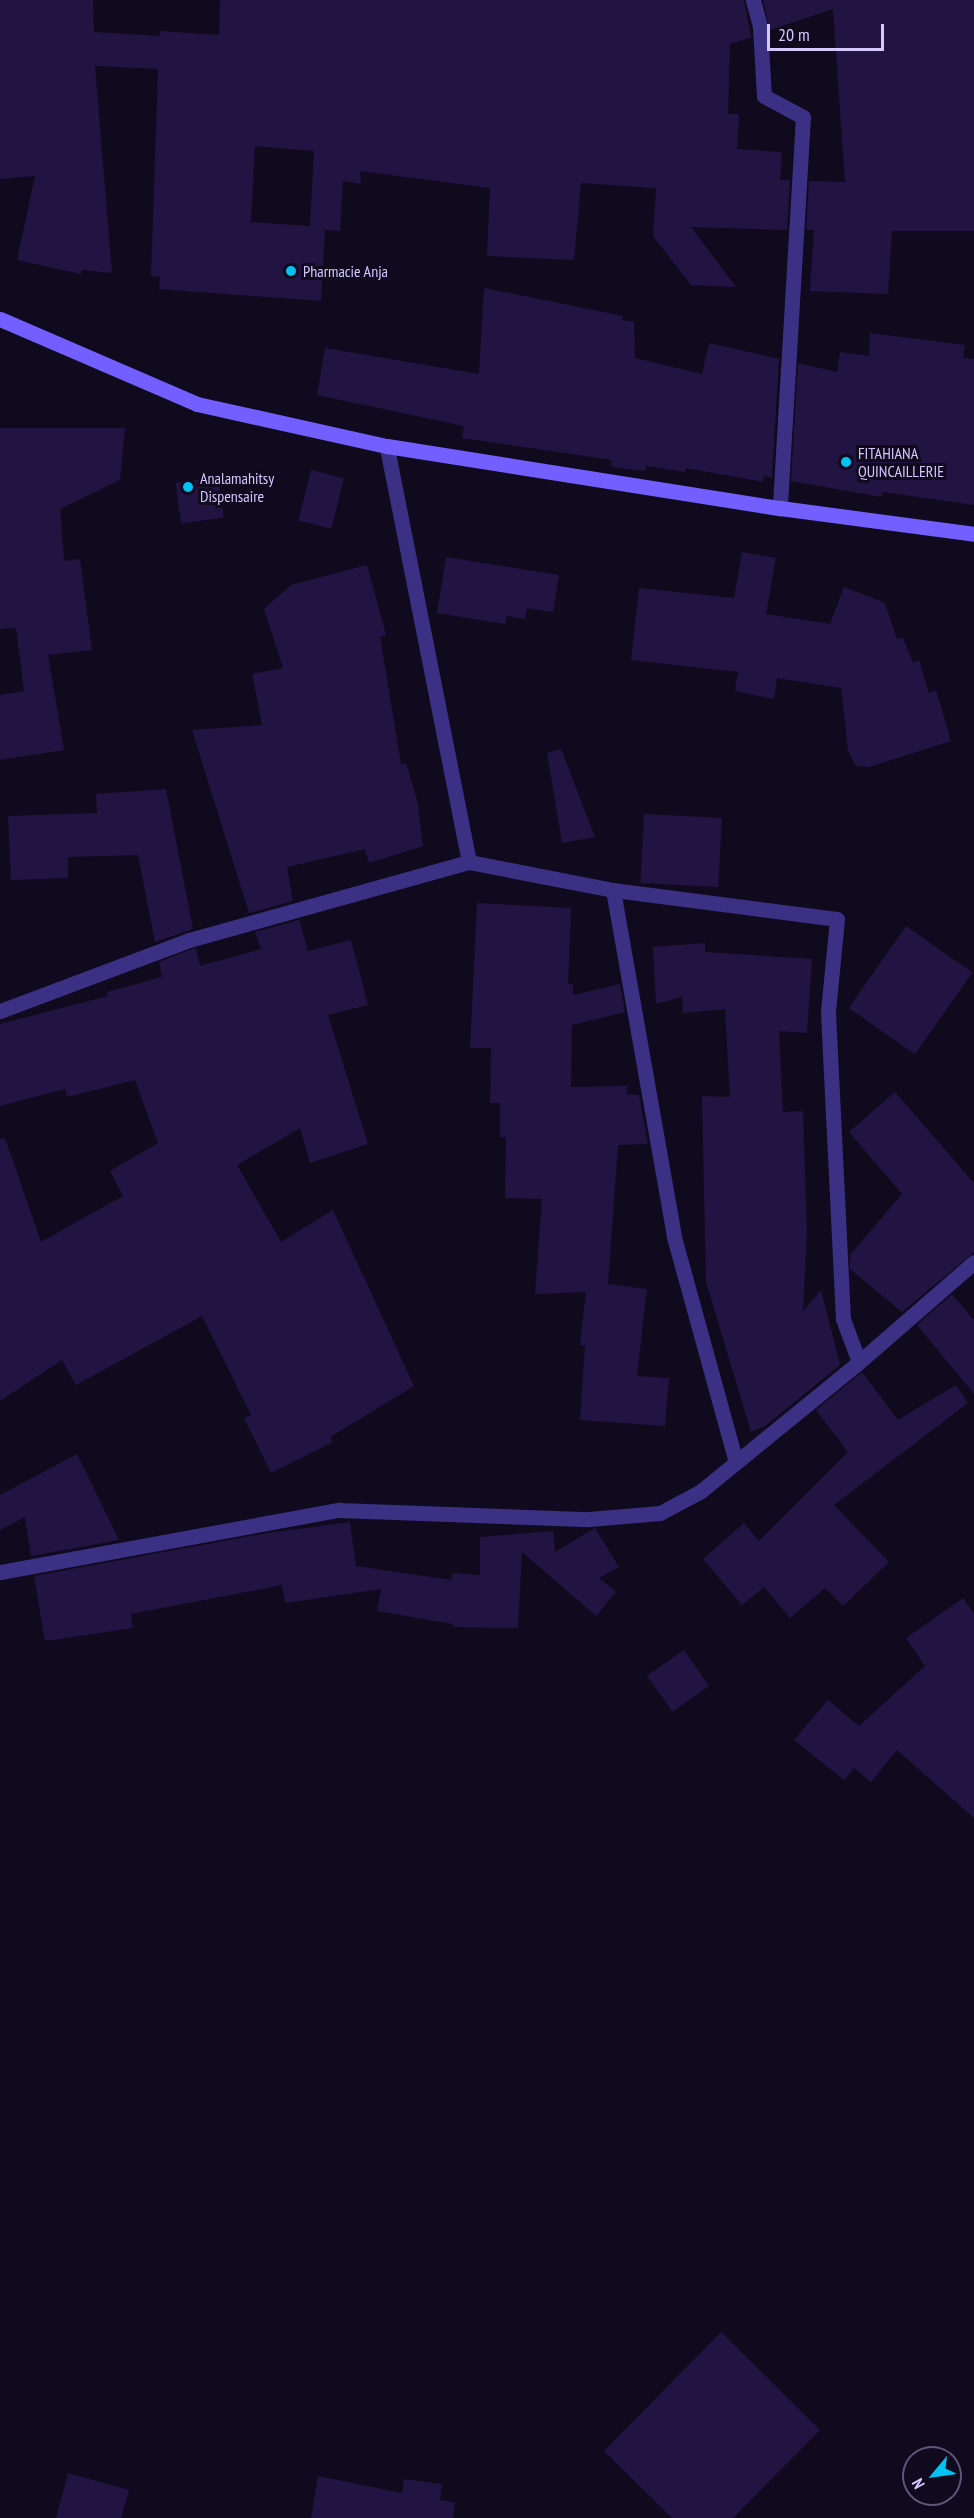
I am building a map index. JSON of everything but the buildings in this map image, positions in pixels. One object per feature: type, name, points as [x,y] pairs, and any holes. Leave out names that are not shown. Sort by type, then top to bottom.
[{"type":"main road","points":[[0,319],[196,404],[387,446],[780,508],[974,534]]},
{"type":"street","points":[[753,0],[760,27],[764,96],[803,117],[780,508]]},
{"type":"street","points":[[387,446],[469,862]]},
{"type":"street","points":[[0,1011],[189,940],[469,862],[613,890],[837,919],[828,1011],[841,1283],[843,1319],[859,1362]]},
{"type":"street","points":[[613,890],[653,1096],[674,1237],[736,1462]]},
{"type":"street","points":[[0,1572],[339,1510],[589,1519],[660,1513],[700,1491],[859,1362],[974,1262]]},
{"type":"place","name":"Pharmacie Anja","points":[[291,271]]},
{"type":"place","name":"FITAHIANA QUINCAILLERIE","points":[[846,462]]},
{"type":"place","name":"Analamahitsy Dispensaire","points":[[188,487]]}]
